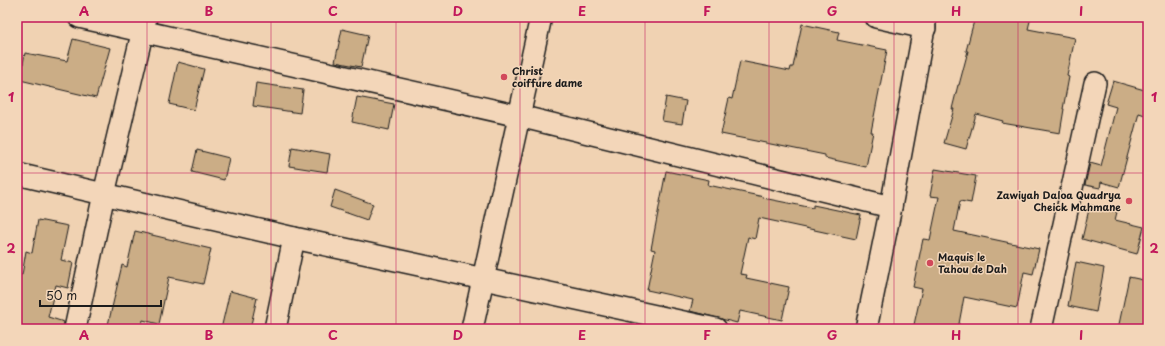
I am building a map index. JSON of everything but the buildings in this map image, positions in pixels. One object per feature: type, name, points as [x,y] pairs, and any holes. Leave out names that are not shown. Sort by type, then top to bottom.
[{"type":"street","points":[[79,17],[144,24],[892,207]]},
{"type":"street","points":[[472,329],[541,17]]},
{"type":"street","points":[[866,329],[892,207],[926,22],[876,17]]},
{"type":"street","points":[[75,329],[104,194],[144,24]]},
{"type":"street","points":[[1041,329],[1095,83]]},
{"type":"street","points":[[17,174],[294,238],[483,278],[666,324],[716,329]]},
{"type":"street","points":[[275,329],[294,238]]},
{"type":"place","name":"Christ coiffure dame","points":[[504,77]]},
{"type":"place","name":"Zawiyah Daloa Quadrya Cheick Mahmane","points":[[1129,201]]},
{"type":"place","name":"Maquis le Tahou de Dah","points":[[930,263]]}]
